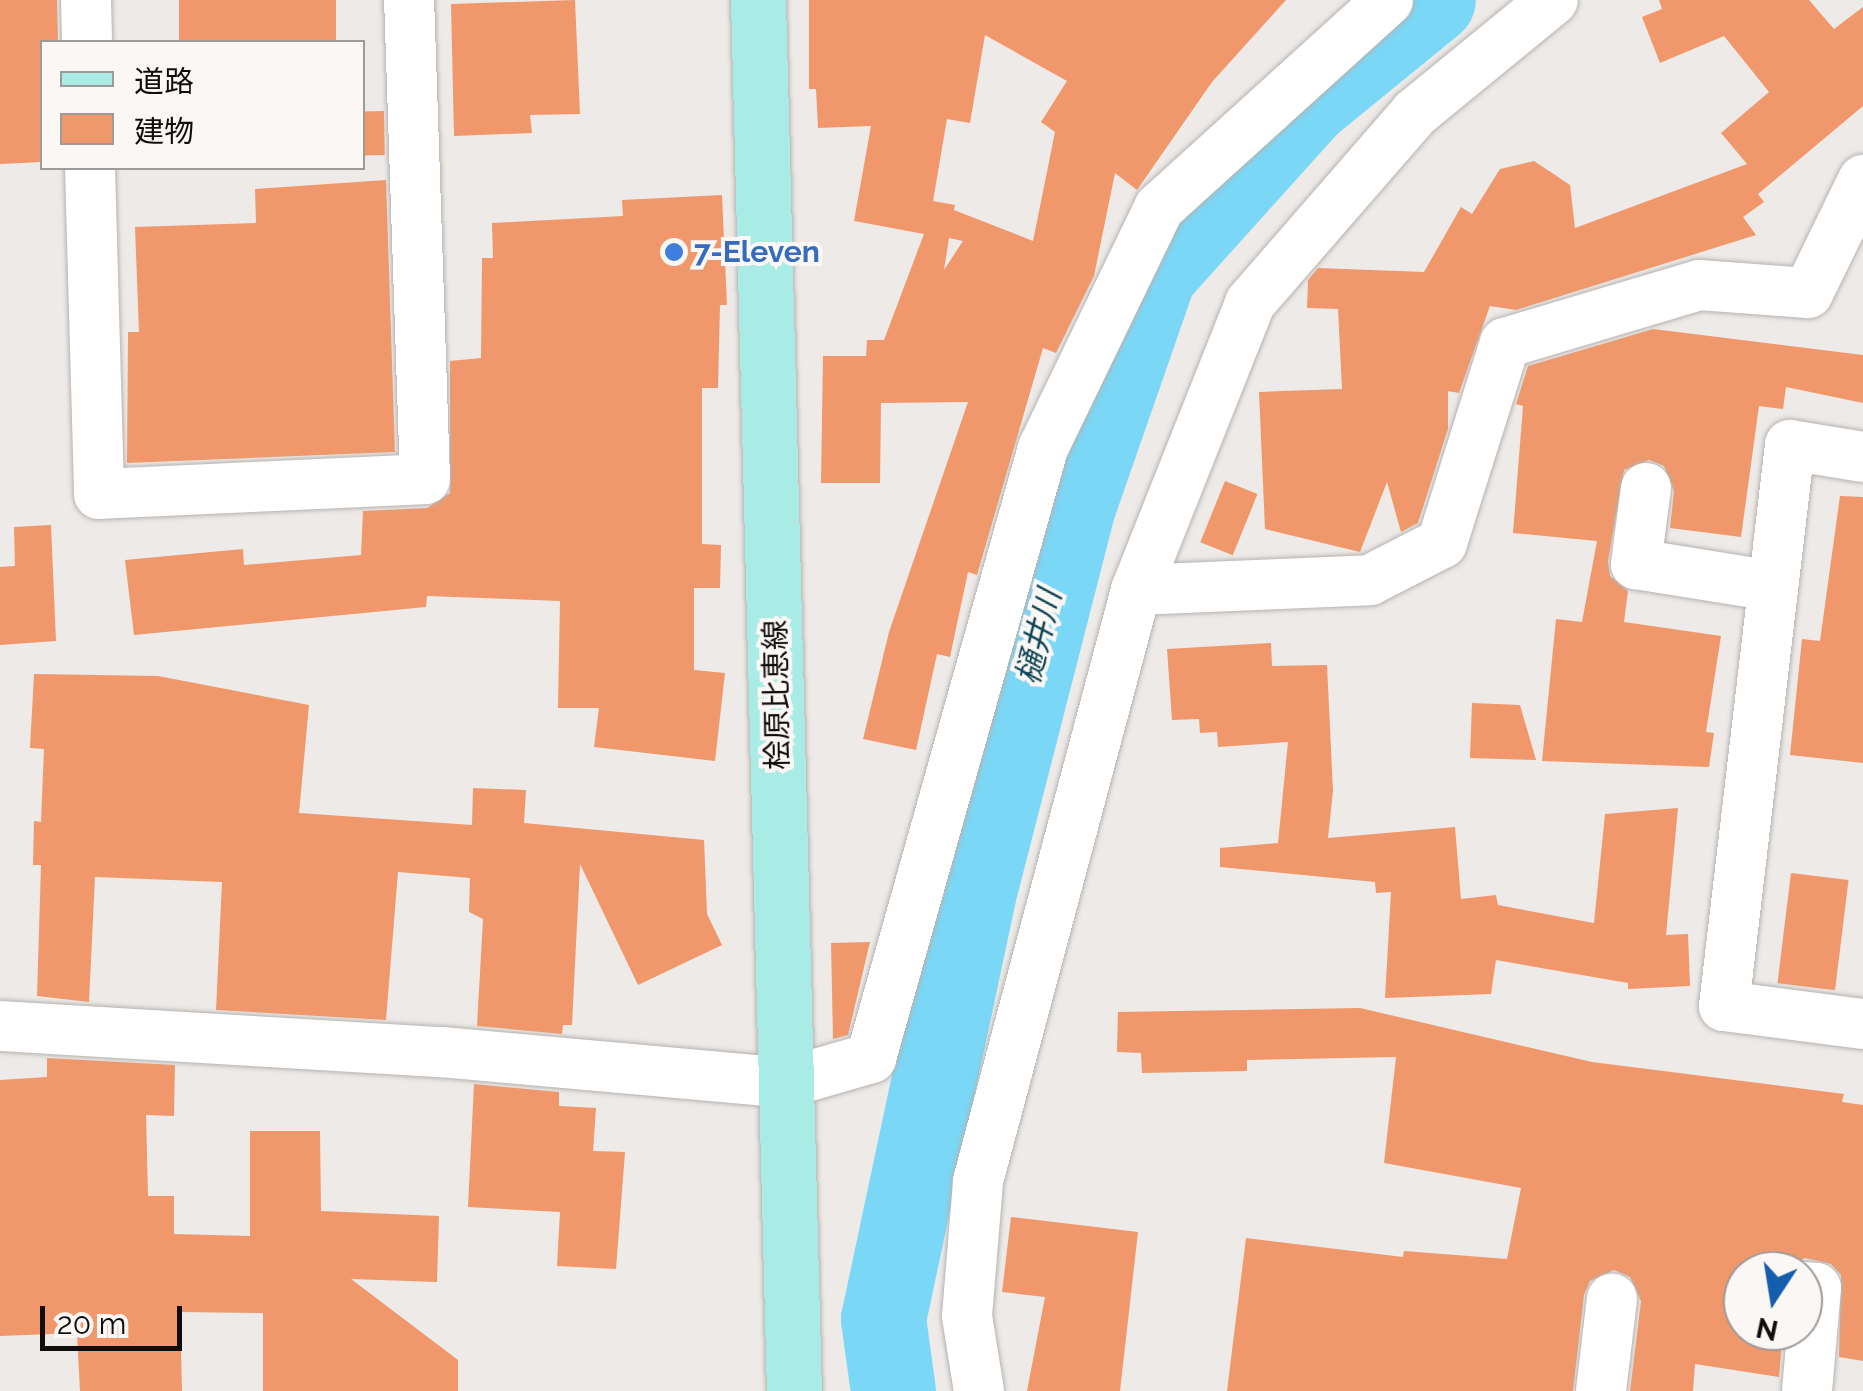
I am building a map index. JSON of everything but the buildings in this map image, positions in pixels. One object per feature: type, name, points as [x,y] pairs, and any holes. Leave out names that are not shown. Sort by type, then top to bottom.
[{"type":"main road","name":"桧原比恵線","points":[[758,0],[794,1391]]},
{"type":"street","points":[[86,0],[87,40]]},
{"type":"street","points":[[90,170],[98,494],[425,479],[409,0]]},
{"type":"street","points":[[0,1026],[442,1052],[785,1083],[871,1058],[1044,448],[1159,208],[1388,0]]},
{"type":"street","points":[[979,1391],[967,1316],[978,1180],[1136,590],[1250,303],[1416,112],[1553,0]]},
{"type":"street","points":[[1136,590],[1370,580],[1442,543],[1505,343],[1699,284],[1808,293],[1863,180]]},
{"type":"street","points":[[1863,457],[1790,444],[1724,1006],[1863,1024]]},
{"type":"street","points":[[1646,488],[1636,564],[1774,586]]},
{"type":"street","points":[[1602,1391],[1612,1299]]},
{"type":"street","points":[[1806,1391],[1810,1351]]},
{"type":"waterway","name":"樋井川","points":[[893,1391],[883,1319],[973,895],[1074,503],[1154,273],[1308,102],[1433,0]]},
{"type":"place","name":"7-Eleven","points":[[674,252]]}]
